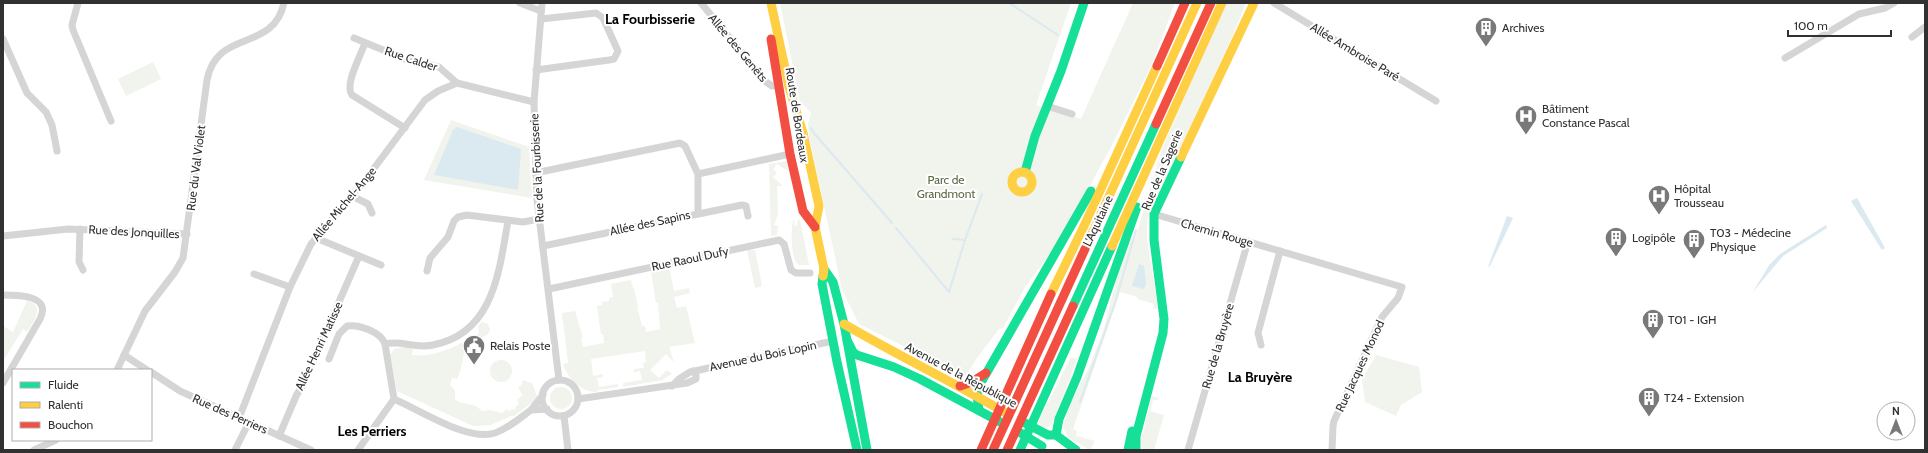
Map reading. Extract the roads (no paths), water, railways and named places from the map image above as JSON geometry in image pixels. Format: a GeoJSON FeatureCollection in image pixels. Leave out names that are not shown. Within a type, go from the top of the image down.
{"type":"FeatureCollection","features":[{"type":"Feature","properties":{"kind":"main road","name":"Route de Bordeaux"},"geometry":{"type":"LineString","coordinates":[[764,3],[790,154],[803,210],[815,227]]}},
{"type":"Feature","properties":{"kind":"main road","name":"Route de Bordeaux"},"geometry":{"type":"LineString","coordinates":[[771,3],[789,87],[803,133],[819,206],[815,227],[824,269]]}},
{"type":"Feature","properties":{"kind":"main road"},"geometry":{"type":"LineString","coordinates":[[1025,172],[1030,151],[1084,3]]}},
{"type":"Feature","properties":{"kind":"main road"},"geometry":{"type":"LineString","coordinates":[[981,450],[1047,302],[1185,3]]}},
{"type":"Feature","properties":{"kind":"main road","name":"L'Aquitaine"},"geometry":{"type":"LineString","coordinates":[[993,450],[1197,3]]}},
{"type":"Feature","properties":{"kind":"main road","name":"L'Aquitaine"},"geometry":{"type":"LineString","coordinates":[[1007,450],[1211,3]]}},
{"type":"Feature","properties":{"kind":"main road"},"geometry":{"type":"LineString","coordinates":[[1020,450],[1080,321],[1103,263],[1222,3]]}},
{"type":"Feature","properties":{"kind":"main road","name":"Rue de la Sagerie"},"geometry":{"type":"LineString","coordinates":[[1136,450],[1136,436],[1149,391],[1149,382],[1162,333],[1164,319],[1154,240],[1154,214],[1254,3]]}},
{"type":"Feature","properties":{"kind":"main road"},"geometry":{"type":"LineString","coordinates":[[1052,435],[1077,377],[1115,268],[1154,164],[1167,123]]}},
{"type":"Feature","properties":{"kind":"main road"},"geometry":{"type":"LineString","coordinates":[[978,410],[977,396],[986,373],[1107,163],[1126,133]]}},
{"type":"Feature","properties":{"kind":"main road"},"geometry":{"type":"LineString","coordinates":[[824,269],[833,282],[844,324],[868,450]]}},
{"type":"Feature","properties":{"kind":"main road"},"geometry":{"type":"LineString","coordinates":[[824,269],[822,284],[857,450]]}},
{"type":"Feature","properties":{"kind":"main road","name":"Avenue de la République"},"geometry":{"type":"LineString","coordinates":[[844,324],[863,336],[960,386],[1035,428],[1052,435],[1076,450]]}},
{"type":"Feature","properties":{"kind":"main road"},"geometry":{"type":"LineString","coordinates":[[833,341],[847,340],[863,336]]}},
{"type":"Feature","properties":{"kind":"main road","name":"Avenue de la République"},"geometry":{"type":"LineString","coordinates":[[847,340],[853,352],[920,379],[1030,438],[1043,448]]}},
{"type":"Feature","properties":{"kind":"main road"},"geometry":{"type":"LineString","coordinates":[[853,377],[858,366],[869,359]]}},
{"type":"Feature","properties":{"kind":"main road"},"geometry":{"type":"LineString","coordinates":[[960,386],[972,382],[986,373]]}},
{"type":"Feature","properties":{"kind":"main road","name":"Rue de la Sagerie"},"geometry":{"type":"LineString","coordinates":[[1128,450],[1144,390],[1149,382]]}},
{"type":"Feature","properties":{"kind":"main road","name":"Avenue de la République"},"geometry":{"type":"LineString","coordinates":[[1043,448],[1044,440],[1052,435]]}},
{"type":"Feature","properties":{"kind":"street"},"geometry":{"type":"LineString","coordinates":[[78,3],[72,25],[73,30],[111,121]]}},
{"type":"Feature","properties":{"kind":"street","name":"Rue du Val Violet"},"geometry":{"type":"LineString","coordinates":[[117,369],[145,311],[179,265],[184,252],[207,80],[211,66],[224,50],[267,31],[280,16],[284,3]]}},
{"type":"Feature","properties":{"kind":"street"},"geometry":{"type":"LineString","coordinates":[[520,3],[541,11]]}},
{"type":"Feature","properties":{"kind":"street","name":"Rue de la Fourbisserie"},"geometry":{"type":"LineString","coordinates":[[542,3],[534,102],[535,173],[539,219],[549,289],[559,380]]}},
{"type":"Feature","properties":{"kind":"street","name":"Allée des Genêts"},"geometry":{"type":"LineString","coordinates":[[701,3],[768,84],[779,86]]}},
{"type":"Feature","properties":{"kind":"street","name":"Allée Ambroise Paré"},"geometry":{"type":"LineString","coordinates":[[1274,3],[1436,101]]}},
{"type":"Feature","properties":{"kind":"street"},"geometry":{"type":"LineString","coordinates":[[1785,58],[1859,14],[1885,8],[1894,3]]}},
{"type":"Feature","properties":{"kind":"street"},"geometry":{"type":"LineString","coordinates":[[536,70],[614,59],[618,51],[603,18],[596,13],[541,20]]}},
{"type":"Feature","properties":{"kind":"street"},"geometry":{"type":"LineString","coordinates":[[1912,37],[1925,28]]}},
{"type":"Feature","properties":{"kind":"street","name":"Rue Calder"},"geometry":{"type":"LineString","coordinates":[[354,38],[405,59],[439,67],[457,83],[534,102]]}},
{"type":"Feature","properties":{"kind":"street"},"geometry":{"type":"LineString","coordinates":[[3,39],[27,93],[46,112],[52,125],[57,152]]}},
{"type":"Feature","properties":{"kind":"street"},"geometry":{"type":"LineString","coordinates":[[365,43],[350,84],[349,92],[405,128]]}},
{"type":"Feature","properties":{"kind":"street","name":"Allée Michel-Ange"},"geometry":{"type":"LineString","coordinates":[[239,418],[290,288],[311,244],[352,196],[425,100],[438,91],[457,83]]}},
{"type":"Feature","properties":{"kind":"street"},"geometry":{"type":"LineString","coordinates":[[1047,106],[1072,114]]}},
{"type":"Feature","properties":{"kind":"street"},"geometry":{"type":"LineString","coordinates":[[535,173],[680,143],[684,146],[698,174],[698,213]]}},
{"type":"Feature","properties":{"kind":"street"},"geometry":{"type":"LineString","coordinates":[[698,174],[790,154]]}},
{"type":"Feature","properties":{"kind":"street"},"geometry":{"type":"LineString","coordinates":[[352,196],[368,204],[372,213]]}},
{"type":"Feature","properties":{"kind":"street","name":"Allée des Sapins"},"geometry":{"type":"LineString","coordinates":[[543,246],[744,204],[746,206],[748,216]]}},
{"type":"Feature","properties":{"kind":"street","name":"Chemin Rouge"},"geometry":{"type":"LineString","coordinates":[[1154,214],[1402,287]]}},
{"type":"Feature","properties":{"kind":"street"},"geometry":{"type":"LineString","coordinates":[[427,271],[430,258],[448,237],[454,221],[458,217],[467,215],[522,222],[539,219]]}},
{"type":"Feature","properties":{"kind":"street"},"geometry":{"type":"LineString","coordinates":[[385,344],[396,342],[413,346],[434,345],[461,334],[470,328],[479,316],[496,285],[508,221]]}},
{"type":"Feature","properties":{"kind":"street","name":"Rue des Jonquilles"},"geometry":{"type":"LineString","coordinates":[[80,229],[79,262],[83,270]]}},
{"type":"Feature","properties":{"kind":"street","name":"Rue des Jonquilles"},"geometry":{"type":"LineString","coordinates":[[3,236],[80,229],[187,234]]}},
{"type":"Feature","properties":{"kind":"street"},"geometry":{"type":"LineString","coordinates":[[316,238],[381,265]]}},
{"type":"Feature","properties":{"kind":"street","name":"Rue Raoul Dufy"},"geometry":{"type":"LineString","coordinates":[[549,289],[779,240],[784,244],[791,270],[796,273],[810,273]]}},
{"type":"Feature","properties":{"kind":"street","name":"Rue de la Bruyère"},"geometry":{"type":"LineString","coordinates":[[1188,450],[1248,241]]}},
{"type":"Feature","properties":{"kind":"street"},"geometry":{"type":"LineString","coordinates":[[1261,345],[1258,333],[1280,251]]}},
{"type":"Feature","properties":{"kind":"street","name":"Allée Henri Matisse"},"geometry":{"type":"LineString","coordinates":[[279,436],[296,394],[301,389],[359,256]]}},
{"type":"Feature","properties":{"kind":"street"},"geometry":{"type":"LineString","coordinates":[[254,274],[290,288]]}},
{"type":"Feature","properties":{"kind":"street","name":"Rue Jacques Monod"},"geometry":{"type":"LineString","coordinates":[[1332,450],[1334,420],[1382,318],[1398,298],[1402,287]]}},
{"type":"Feature","properties":{"kind":"street"},"geometry":{"type":"LineString","coordinates":[[3,295],[32,297],[40,303],[43,312],[3,383]]}},
{"type":"Feature","properties":{"kind":"street"},"geometry":{"type":"LineString","coordinates":[[329,358],[339,334],[347,326],[355,326],[377,334],[383,339],[385,344],[394,399],[358,450]]}},
{"type":"Feature","properties":{"kind":"street","name":"Avenue du Bois Lopin"},"geometry":{"type":"LineString","coordinates":[[578,399],[672,386],[694,381],[696,375],[693,371],[833,341]]}},
{"type":"Feature","properties":{"kind":"street"},"geometry":{"type":"LineString","coordinates":[[124,355],[145,369]]}},
{"type":"Feature","properties":{"kind":"street","name":"Rue des Perriers"},"geometry":{"type":"LineString","coordinates":[[152,373],[180,391],[311,450]]}},
{"type":"Feature","properties":{"kind":"street"},"geometry":{"type":"LineString","coordinates":[[394,399],[464,432],[479,435],[500,431],[510,426],[531,410],[548,386],[559,380],[572,384],[578,394],[578,399],[574,410],[564,416],[554,415],[546,409],[543,394]]}},
{"type":"Feature","properties":{"kind":"street"},"geometry":{"type":"LineString","coordinates":[[531,410],[546,409]]}},
{"type":"Feature","properties":{"kind":"street"},"geometry":{"type":"LineString","coordinates":[[564,416],[568,450]]}},
{"type":"Feature","properties":{"kind":"street"},"geometry":{"type":"LineString","coordinates":[[235,450],[249,422]]}},
{"type":"Feature","properties":{"kind":"street"},"geometry":{"type":"LineString","coordinates":[[34,450],[54,441]]}},
{"type":"Feature","properties":{"kind":"waterway"},"geometry":{"type":"LineString","coordinates":[[1009,3],[1058,35]]}},
{"type":"Feature","properties":{"kind":"waterway"},"geometry":{"type":"LineString","coordinates":[[811,128],[892,223]]}},
{"type":"Feature","properties":{"kind":"waterway"},"geometry":{"type":"LineString","coordinates":[[953,239],[965,240],[982,194]]}},
{"type":"Feature","properties":{"kind":"waterway"},"geometry":{"type":"LineString","coordinates":[[896,228],[949,292],[965,240]]}},
{"type":"Feature","properties":{"kind":"waterway"},"geometry":{"type":"LineString","coordinates":[[1080,402],[1115,303],[1136,230]]}},
{"type":"Feature","properties":{"kind":"place","name":"Archives"},"geometry":{"type":"Point","coordinates":[1486,48]}},
{"type":"Feature","properties":{"kind":"place","name":"Bâtiment Constance Pascal"},"geometry":{"type":"Point","coordinates":[1526,136]}},
{"type":"Feature","properties":{"kind":"place","name":"Hôpital Trousseau"},"geometry":{"type":"Point","coordinates":[1659,216]}},
{"type":"Feature","properties":{"kind":"place","name":"Logipôle"},"geometry":{"type":"Point","coordinates":[1616,258]}},
{"type":"Feature","properties":{"kind":"place","name":"T03 - Médecine Physique"},"geometry":{"type":"Point","coordinates":[1694,260]}},
{"type":"Feature","properties":{"kind":"place","name":"T01 - IGH"},"geometry":{"type":"Point","coordinates":[1653,340]}},
{"type":"Feature","properties":{"kind":"place","name":"Relais Poste"},"geometry":{"type":"Point","coordinates":[474,366]}},
{"type":"Feature","properties":{"kind":"place","name":"T24 - Extension"},"geometry":{"type":"Point","coordinates":[1649,418]}},
{"type":"Feature","properties":{"kind":"district","name":"La Fourbisserie"},"geometry":{"type":"Point","coordinates":[650,19]}},
{"type":"Feature","properties":{"kind":"district","name":"La Bruyère"},"geometry":{"type":"Point","coordinates":[1260,377]}},
{"type":"Feature","properties":{"kind":"district","name":"Les Perriers"},"geometry":{"type":"Point","coordinates":[372,431]}},
{"type":"Feature","properties":{"kind":"park label","name":"Parc de Grandmont"},"geometry":{"type":"Point","coordinates":[946,187]}}]}
